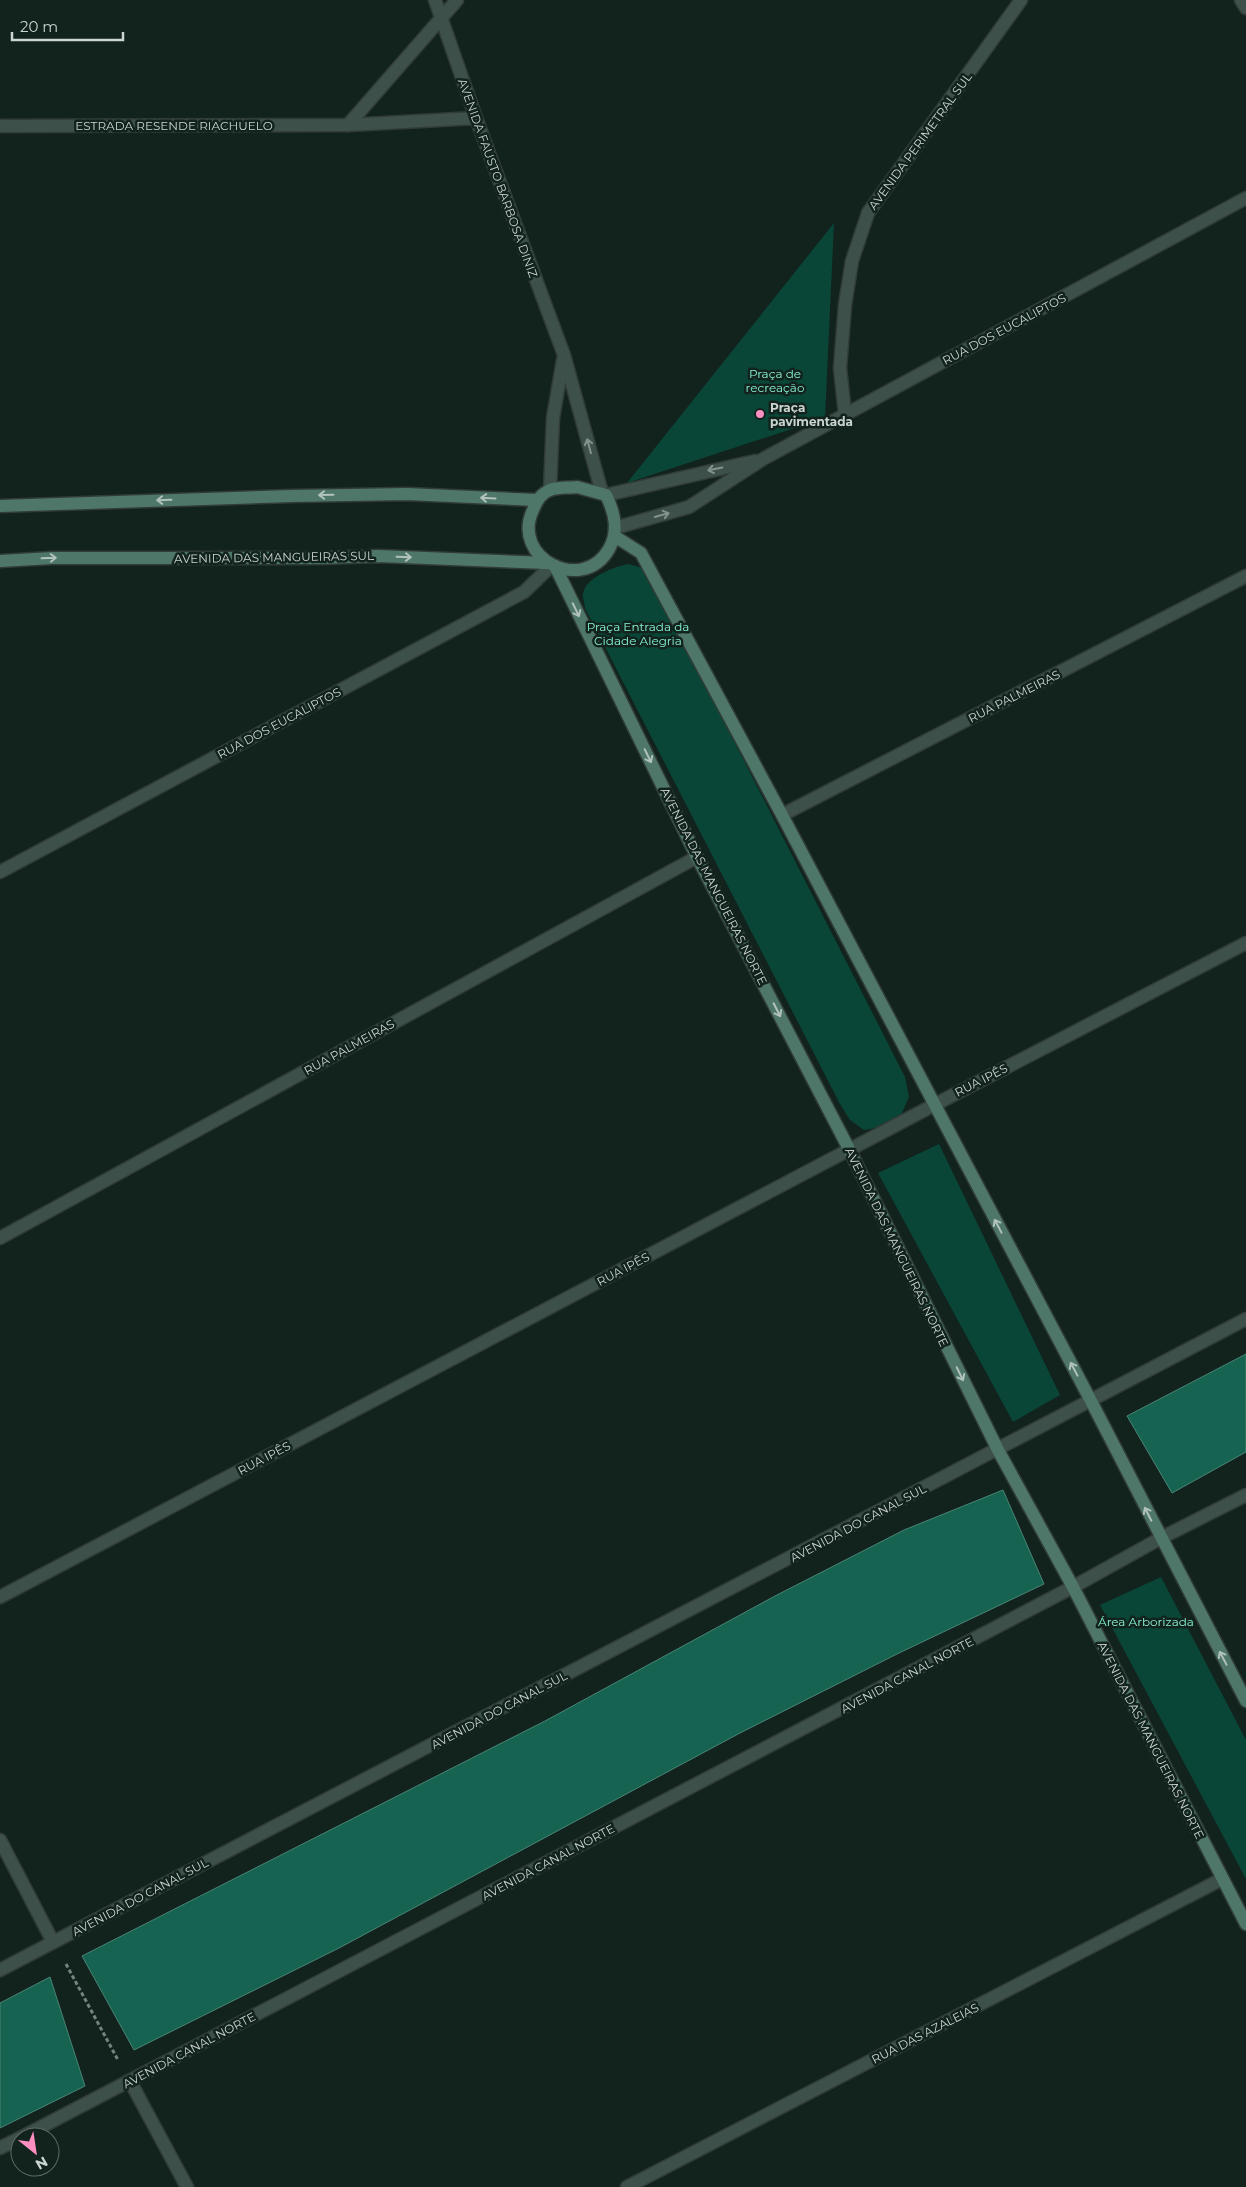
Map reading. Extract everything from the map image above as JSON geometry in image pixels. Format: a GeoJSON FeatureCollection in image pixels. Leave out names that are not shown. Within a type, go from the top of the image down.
{"type":"FeatureCollection","features":[{"type":"Feature","properties":{"kind":"street","name":"AVENIDA FAUSTO BARBOSA DINIZ"},"geometry":{"type":"LineString","coordinates":[[435,0],[476,118],[564,355],[604,494]]}},
{"type":"Feature","properties":{"kind":"street"},"geometry":{"type":"LineString","coordinates":[[348,125],[456,0]]}},
{"type":"Feature","properties":{"kind":"street","name":"AVENIDA PERIMETRAL SUL"},"geometry":{"type":"LineString","coordinates":[[846,414],[840,368],[845,305],[852,261],[868,213],[1021,0]]}},
{"type":"Feature","properties":{"kind":"street"},"geometry":{"type":"LineString","coordinates":[[1241,0],[1246,8]]}},
{"type":"Feature","properties":{"kind":"street","name":"ESTRADA RESENDE RIACHUELO"},"geometry":{"type":"LineString","coordinates":[[0,126],[348,125],[476,118]]}},
{"type":"Feature","properties":{"kind":"street","name":"RUA DOS EUCALIPTOS"},"geometry":{"type":"LineString","coordinates":[[615,533],[690,507],[763,459],[1246,198]]}},
{"type":"Feature","properties":{"kind":"street"},"geometry":{"type":"LineString","coordinates":[[550,490],[553,418],[564,355]]}},
{"type":"Feature","properties":{"kind":"street","name":"RUA DOS EUCALIPTOS"},"geometry":{"type":"LineString","coordinates":[[604,494],[763,459]]}},
{"type":"Feature","properties":{"kind":"street"},"geometry":{"type":"LineString","coordinates":[[577,487],[604,494],[613,509],[615,533],[604,558],[586,569],[566,569],[551,565],[535,550],[529,534],[530,516],[537,500],[550,490],[577,487]]}},
{"type":"Feature","properties":{"kind":"street"},"geometry":{"type":"LineString","coordinates":[[0,506],[407,494],[537,500]]}},
{"type":"Feature","properties":{"kind":"street"},"geometry":{"type":"LineString","coordinates":[[615,533],[642,554],[1091,1401],[1246,1701]]}},
{"type":"Feature","properties":{"kind":"street","name":"AVENIDA DAS MANGUEIRAS SUL"},"geometry":{"type":"LineString","coordinates":[[0,561],[52,558],[319,558],[378,556],[551,565]]}},
{"type":"Feature","properties":{"kind":"street","name":"RUA DOS EUCALIPTOS"},"geometry":{"type":"LineString","coordinates":[[0,872],[524,592],[551,565]]}},
{"type":"Feature","properties":{"kind":"street","name":"AVENIDA DAS MANGUEIRAS NORTE"},"geometry":{"type":"LineString","coordinates":[[551,565],[698,857],[849,1150],[998,1450],[1073,1587],[1246,1924]]}},
{"type":"Feature","properties":{"kind":"street","name":"RUA PALMEIRAS"},"geometry":{"type":"LineString","coordinates":[[782,815],[1246,576]]}},
{"type":"Feature","properties":{"kind":"street","name":"RUA PALMEIRAS"},"geometry":{"type":"LineString","coordinates":[[0,1238],[698,857]]}},
{"type":"Feature","properties":{"kind":"street","name":"RUA IPÊS"},"geometry":{"type":"LineString","coordinates":[[0,1597],[934,1105],[1246,943]]}},
{"type":"Feature","properties":{"kind":"street"},"geometry":{"type":"LineString","coordinates":[[1091,1401],[1246,1319]]}},
{"type":"Feature","properties":{"kind":"street","name":"AVENIDA DO CANAL SUL"},"geometry":{"type":"LineString","coordinates":[[0,1970],[1091,1401]]}},
{"type":"Feature","properties":{"kind":"street"},"geometry":{"type":"LineString","coordinates":[[1161,1538],[1246,1495]]}},
{"type":"Feature","properties":{"kind":"street","name":"AVENIDA CANAL NORTE"},"geometry":{"type":"LineString","coordinates":[[42,2127],[1073,1587],[1161,1538]]}},
{"type":"Feature","properties":{"kind":"street"},"geometry":{"type":"LineString","coordinates":[[0,1840],[53,1942]]}},
{"type":"Feature","properties":{"kind":"street","name":"RUA DAS AZALEIAS"},"geometry":{"type":"LineString","coordinates":[[627,2187],[1222,1879]]}},
{"type":"Feature","properties":{"kind":"street"},"geometry":{"type":"LineString","coordinates":[[130,2081],[186,2187]]}},
{"type":"Feature","properties":{"kind":"path"},"geometry":{"type":"LineString","coordinates":[[68,1967],[115,2053]]}},
{"type":"Feature","properties":{"kind":"green space","name":"Praça de recreação"},"geometry":{"type":"Polygon","coordinates":[[[834,223],[825,418],[627,483],[834,223]]]}},
{"type":"Feature","properties":{"kind":"green space","name":"Praça Entrada da Cidade Alegria"},"geometry":{"type":"Polygon","coordinates":[[[629,564],[642,568],[653,582],[905,1077],[909,1097],[900,1117],[881,1127],[864,1130],[850,1120],[840,1104],[585,608],[584,590],[593,579],[616,567],[629,564]]]}},
{"type":"Feature","properties":{"kind":"green space"},"geometry":{"type":"Polygon","coordinates":[[[939,1144],[1060,1395],[1013,1422],[878,1173],[939,1144]]]}},
{"type":"Feature","properties":{"kind":"green space","name":"Área Arborizada"},"geometry":{"type":"Polygon","coordinates":[[[1161,1577],[1246,1740],[1246,1879],[1100,1605],[1161,1577]]]}},
{"type":"Feature","properties":{"kind":"shaded area"},"geometry":{"type":"Polygon","coordinates":[[[1246,1354],[1246,1452],[1172,1493],[1127,1416],[1246,1354]]]}},
{"type":"Feature","properties":{"kind":"shaded area"},"geometry":{"type":"Polygon","coordinates":[[[1003,1490],[1044,1584],[897,1654],[740,1733],[339,1948],[134,2050],[82,1956],[545,1721],[775,1596],[904,1530],[1003,1490]]]}},
{"type":"Feature","properties":{"kind":"shaded area"},"geometry":{"type":"Polygon","coordinates":[[[50,1977],[85,2086],[0,2128],[0,2003],[50,1977]]]}},
{"type":"Feature","properties":{"kind":"place","name":"Praça pavimentada"},"geometry":{"type":"Point","coordinates":[760,414]}}]}
